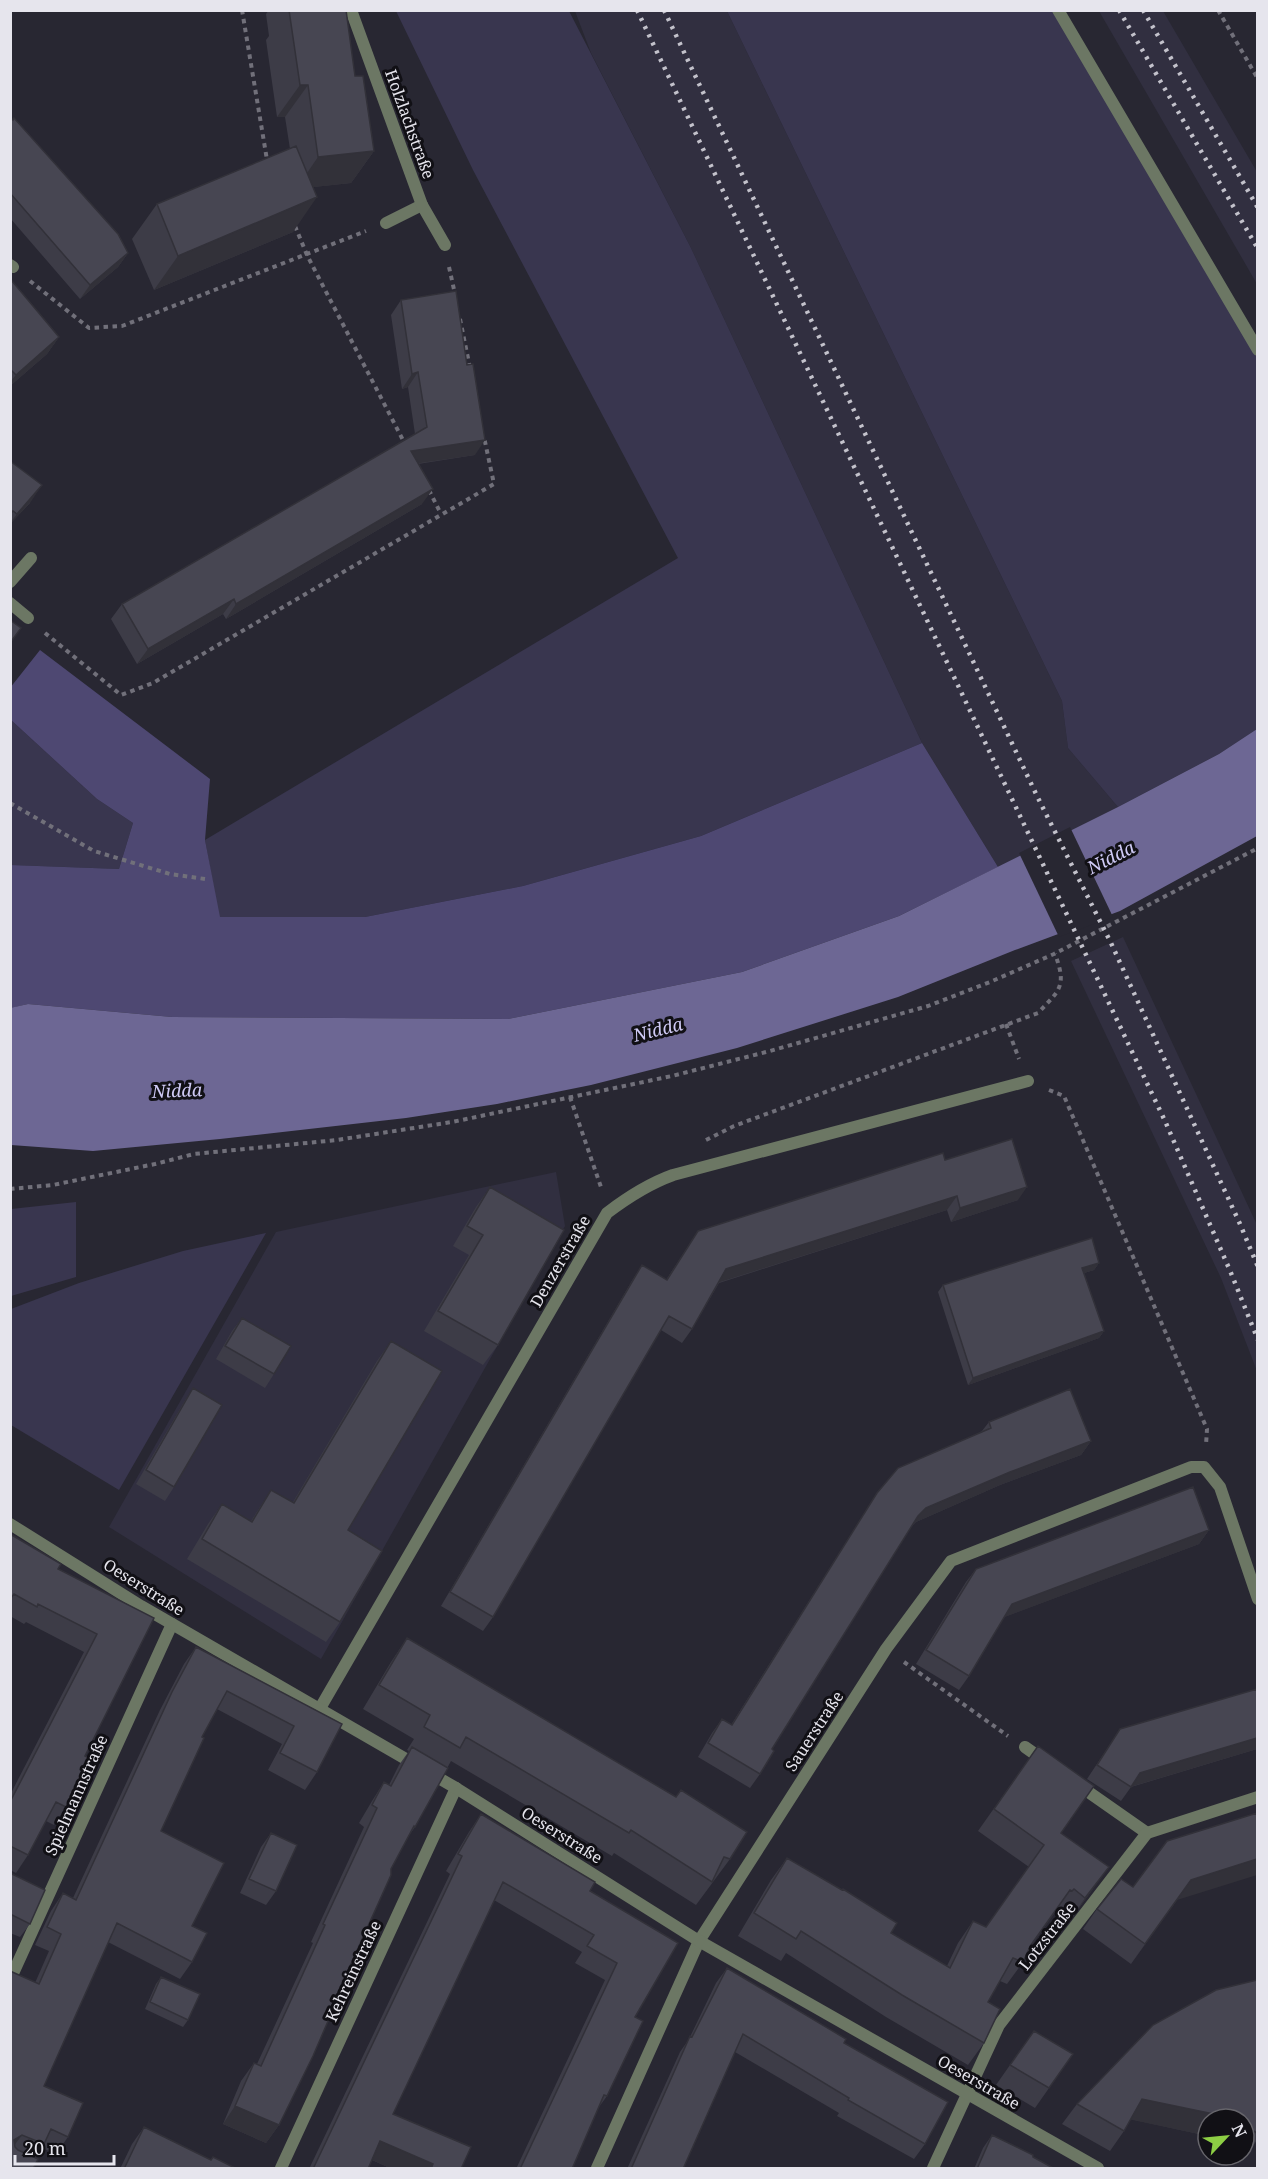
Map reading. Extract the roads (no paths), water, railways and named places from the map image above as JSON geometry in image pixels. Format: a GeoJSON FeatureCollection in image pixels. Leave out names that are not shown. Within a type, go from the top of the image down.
{"type":"FeatureCollection","features":[{"type":"Feature","properties":{"kind":"street","name":"Holzlachstraße"},"geometry":{"type":"LineString","coordinates":[[351,10],[422,205],[445,245]]}},
{"type":"Feature","properties":{"kind":"street"},"geometry":{"type":"LineString","coordinates":[[1058,10],[1257,350]]}},
{"type":"Feature","properties":{"kind":"street"},"geometry":{"type":"LineString","coordinates":[[386,224],[422,205]]}},
{"type":"Feature","properties":{"kind":"street"},"geometry":{"type":"LineString","coordinates":[[10,582],[32,558]]}},
{"type":"Feature","properties":{"kind":"street"},"geometry":{"type":"LineString","coordinates":[[10,603],[28,618]]}},
{"type":"Feature","properties":{"kind":"street","name":"Denzerstraße"},"geometry":{"type":"LineString","coordinates":[[319,1710],[607,1213],[632,1194],[673,1175],[1028,1081]]}},
{"type":"Feature","properties":{"kind":"street","name":"Sauerstraße"},"geometry":{"type":"LineString","coordinates":[[597,2169],[699,1941],[886,1649],[951,1561],[1191,1467],[1204,1467],[1220,1487],[1257,1599]]}},
{"type":"Feature","properties":{"kind":"street","name":"Oeserstraße"},"geometry":{"type":"LineString","coordinates":[[10,1524],[172,1624],[456,1788],[699,1941],[1098,2169]]}},
{"type":"Feature","properties":{"kind":"street","name":"Spielmannstraße"},"geometry":{"type":"LineString","coordinates":[[10,1980],[172,1624]]}},
{"type":"Feature","properties":{"kind":"street"},"geometry":{"type":"LineString","coordinates":[[1025,1747],[1147,1833],[1257,1797]]}},
{"type":"Feature","properties":{"kind":"street","name":"Kehreinstraße"},"geometry":{"type":"LineString","coordinates":[[281,2169],[456,1788]]}},
{"type":"Feature","properties":{"kind":"street","name":"Lotzstraße"},"geometry":{"type":"LineString","coordinates":[[933,2169],[999,2025],[1147,1833]]}},
{"type":"Feature","properties":{"kind":"water","name":"Nidda"},"geometry":{"type":"Polygon","coordinates":[[[1257,729],[1257,836],[1120,911],[898,997],[737,1048],[591,1085],[497,1104],[406,1118],[93,1151],[11,1145],[10,1008],[28,1004],[172,1017],[508,1019],[742,972],[899,916],[1118,807],[1219,754],[1257,729]]]}},
{"type":"Feature","properties":{"kind":"railway"},"geometry":{"type":"LineString","coordinates":[[637,10],[1165,1121],[1258,1340]]}},
{"type":"Feature","properties":{"kind":"railway"},"geometry":{"type":"LineString","coordinates":[[664,10],[1037,796],[1111,943],[1258,1267]]}},
{"type":"Feature","properties":{"kind":"railway"},"geometry":{"type":"LineString","coordinates":[[1119,10],[1258,249]]}},
{"type":"Feature","properties":{"kind":"railway"},"geometry":{"type":"LineString","coordinates":[[1143,10],[1258,208]]}}]}
